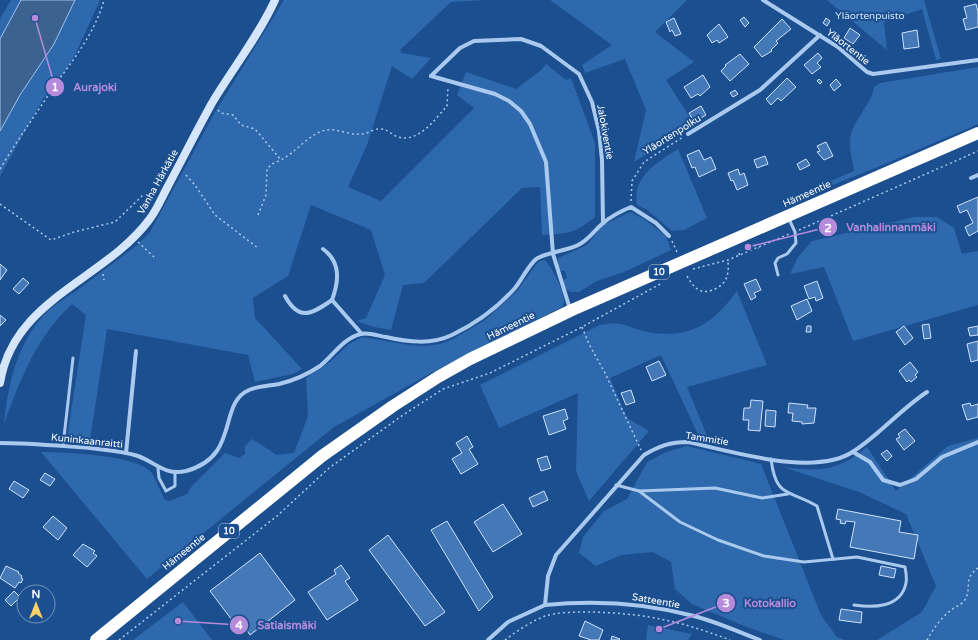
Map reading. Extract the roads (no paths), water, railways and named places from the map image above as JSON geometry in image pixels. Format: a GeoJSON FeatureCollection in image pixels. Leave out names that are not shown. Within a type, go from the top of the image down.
{"type":"FeatureCollection","features":[{"type":"Feature","properties":{"kind":"highway","name":"Hämeentie"},"geometry":{"type":"LineString","coordinates":[[97,640],[287,484],[387,410],[470,359],[571,310],[978,132]]}},
{"type":"Feature","properties":{"kind":"street","name":"Vanha Härkätie"},"geometry":{"type":"LineString","coordinates":[[0,383],[12,347],[28,323],[49,302],[135,238],[150,218],[213,102],[252,44],[275,0]]}},
{"type":"Feature","properties":{"kind":"street","name":"Yläortentie"},"geometry":{"type":"LineString","coordinates":[[764,0],[838,47],[866,72],[873,74],[978,60]]}},
{"type":"Feature","properties":{"kind":"street","name":"Yläortenpolku"},"geometry":{"type":"LineString","coordinates":[[688,134],[760,90],[820,35]]}},
{"type":"Feature","properties":{"kind":"street","name":"Jalokiventie"},"geometry":{"type":"LineString","coordinates":[[553,254],[546,162],[530,124],[521,111],[500,96],[431,76],[454,52],[474,41],[521,38],[541,46],[579,74],[592,102],[598,131],[602,160],[603,223]]}},
{"type":"Feature","properties":{"kind":"street"},"geometry":{"type":"LineString","coordinates":[[971,178],[978,175]]}},
{"type":"Feature","properties":{"kind":"street"},"geometry":{"type":"LineString","coordinates":[[332,300],[361,333],[425,342],[452,335],[483,317],[514,288],[535,259],[581,244],[603,223],[631,207],[656,223],[669,236]]}},
{"type":"Feature","properties":{"kind":"street"},"geometry":{"type":"LineString","coordinates":[[285,296],[291,306],[297,311],[306,314],[317,311],[332,300],[337,281],[336,262],[332,255],[323,249]]}},
{"type":"Feature","properties":{"kind":"street"},"geometry":{"type":"LineString","coordinates":[[553,254],[571,310]]}},
{"type":"Feature","properties":{"kind":"street","name":"Kuninkaanraitti"},"geometry":{"type":"LineString","coordinates":[[0,443],[63,446],[126,453],[139,456],[158,468],[175,472],[186,471],[211,458],[225,438],[231,410],[245,393],[258,388],[282,383],[320,366],[350,338],[361,333]]}},
{"type":"Feature","properties":{"kind":"street"},"geometry":{"type":"LineString","coordinates":[[126,453],[136,351]]}},
{"type":"Feature","properties":{"kind":"street","name":"Tammitie"},"geometry":{"type":"LineString","coordinates":[[545,605],[548,576],[556,555],[616,485],[644,455],[657,447],[671,442],[688,442],[771,459],[811,462],[832,461],[853,452],[927,392]]}},
{"type":"Feature","properties":{"kind":"street"},"geometry":{"type":"LineString","coordinates":[[853,452],[870,462],[883,480],[900,485],[916,479],[942,457],[978,442]]}},
{"type":"Feature","properties":{"kind":"street","name":"Satteentie"},"geometry":{"type":"LineString","coordinates":[[545,605],[580,602],[638,605],[695,616],[760,640]]}},
{"type":"Feature","properties":{"kind":"street"},"geometry":{"type":"LineString","coordinates":[[488,640],[508,622],[545,605]]}},
{"type":"Feature","properties":{"kind":"lane"},"geometry":{"type":"LineString","coordinates":[[778,275],[775,263],[778,258],[787,254],[796,243],[795,232],[787,216]]}},
{"type":"Feature","properties":{"kind":"lane"},"geometry":{"type":"LineString","coordinates":[[63,446],[73,358]]}},
{"type":"Feature","properties":{"kind":"lane"},"geometry":{"type":"LineString","coordinates":[[771,459],[773,475],[779,487],[788,494],[817,506],[833,559]]}},
{"type":"Feature","properties":{"kind":"lane"},"geometry":{"type":"LineString","coordinates":[[158,468],[159,478],[166,491],[175,486],[175,472]]}},
{"type":"Feature","properties":{"kind":"lane"},"geometry":{"type":"LineString","coordinates":[[616,485],[639,491],[715,488],[762,498],[788,494]]}},
{"type":"Feature","properties":{"kind":"lane"},"geometry":{"type":"LineString","coordinates":[[639,491],[680,522],[718,540],[764,556],[804,562],[857,557],[905,567],[906,583],[900,596],[889,604],[875,608],[854,606]]}},
{"type":"Feature","properties":{"kind":"place","name":"Aurajoki"},"geometry":{"type":"Point","coordinates":[35,18]}},
{"type":"Feature","properties":{"kind":"place","name":"Vanhalinnanmäki"},"geometry":{"type":"Point","coordinates":[748,247]}},
{"type":"Feature","properties":{"kind":"place","name":"Satiaismäki"},"geometry":{"type":"Point","coordinates":[178,621]}},
{"type":"Feature","properties":{"kind":"place","name":"Kotokallio"},"geometry":{"type":"Point","coordinates":[659,629]}},
{"type":"Feature","properties":{"kind":"park label","name":"Yläortenpuisto"},"geometry":{"type":"Point","coordinates":[870,16]}}]}
